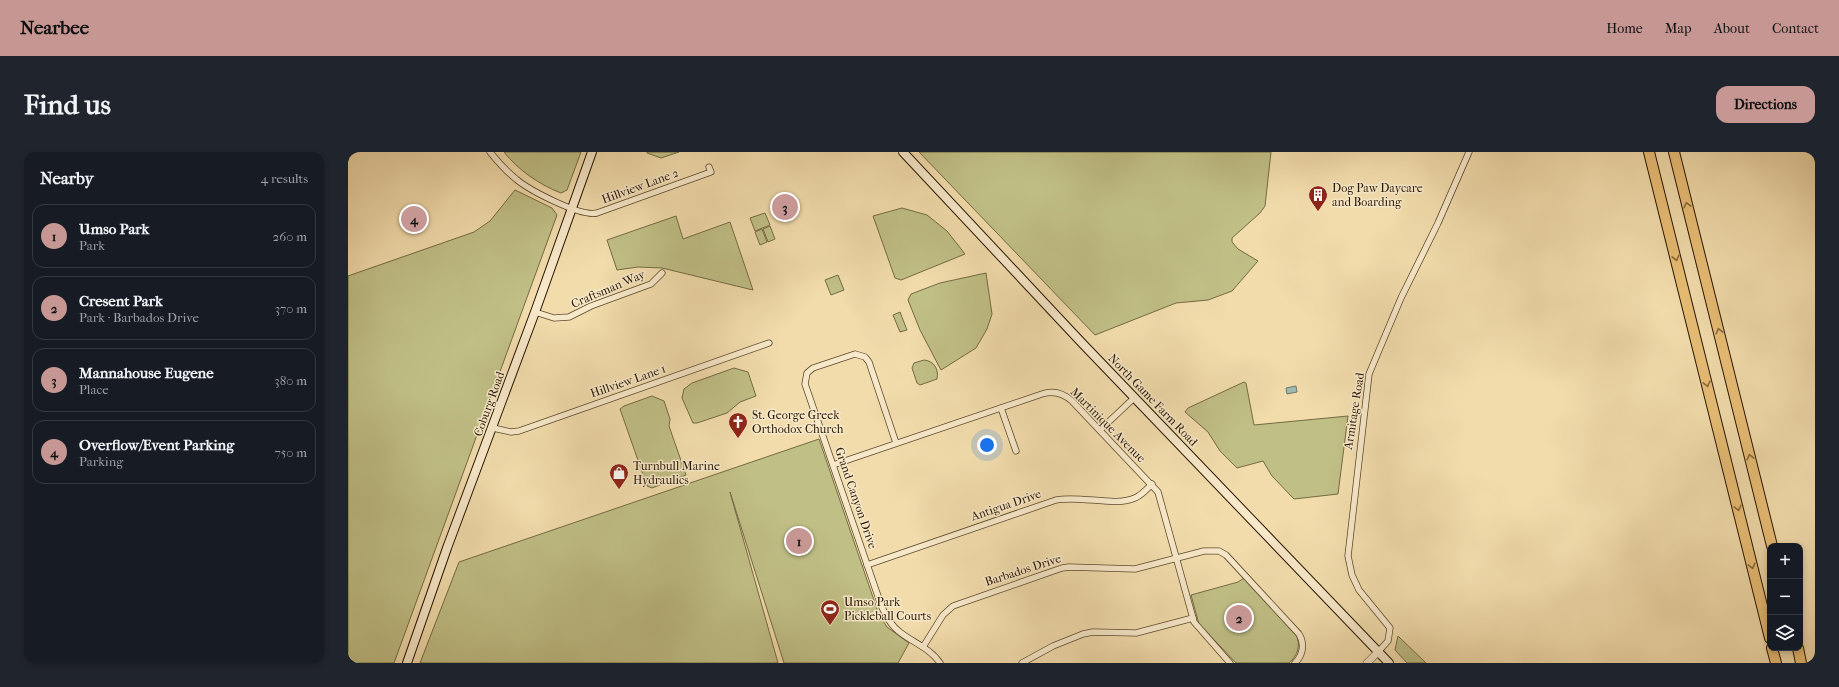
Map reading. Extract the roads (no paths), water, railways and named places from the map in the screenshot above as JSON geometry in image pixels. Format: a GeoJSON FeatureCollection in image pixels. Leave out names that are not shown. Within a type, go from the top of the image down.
{"type":"FeatureCollection","features":[{"type":"Feature","properties":{"kind":"highway"},"geometry":{"type":"LineString","coordinates":[[1649,152],[1767,626]]}},
{"type":"Feature","properties":{"kind":"highway"},"geometry":{"type":"LineString","coordinates":[[1674,152],[1771,543]]}},
{"type":"Feature","properties":{"kind":"highway"},"geometry":{"type":"LineString","coordinates":[[1773,651],[1776,663]]}},
{"type":"Feature","properties":{"kind":"highway"},"geometry":{"type":"LineString","coordinates":[[1799,651],[1801,663]]}},
{"type":"Feature","properties":{"kind":"main road","name":"Coburg Road"},"geometry":{"type":"LineString","coordinates":[[407,663],[447,548],[493,428],[592,152]]}},
{"type":"Feature","properties":{"kind":"main road","name":"North Game Farm Road"},"geometry":{"type":"LineString","coordinates":[[903,152],[1134,398],[1389,663]]}},
{"type":"Feature","properties":{"kind":"street"},"geometry":{"type":"LineString","coordinates":[[490,152],[517,180],[542,195],[571,208]]}},
{"type":"Feature","properties":{"kind":"street","name":"Armitage Road"},"geometry":{"type":"LineString","coordinates":[[1378,652],[1388,641],[1390,628],[1359,590],[1352,575],[1348,556],[1369,374],[1401,298],[1438,223],[1469,152]]}},
{"type":"Feature","properties":{"kind":"street","name":"Hillview Lane 2"},"geometry":{"type":"LineString","coordinates":[[571,208],[590,214],[597,213],[711,172],[709,167]]}},
{"type":"Feature","properties":{"kind":"street","name":"Craftsman Way"},"geometry":{"type":"LineString","coordinates":[[535,312],[554,318],[569,317],[591,306],[650,284],[662,272]]}},
{"type":"Feature","properties":{"kind":"street","name":"Hillview Lane 1"},"geometry":{"type":"LineString","coordinates":[[493,428],[519,432],[769,343]]}},
{"type":"Feature","properties":{"kind":"street","name":"Grand Canyon Drive"},"geometry":{"type":"LineString","coordinates":[[896,443],[869,362],[865,357],[855,354],[813,368],[807,373],[805,384],[886,616],[900,632],[931,653],[940,663]]}},
{"type":"Feature","properties":{"kind":"street","name":"Martinique Avenue"},"geometry":{"type":"LineString","coordinates":[[833,465],[1046,393],[1058,393],[1072,401],[1158,492],[1193,618],[1197,626],[1230,663]]}},
{"type":"Feature","properties":{"kind":"street"},"geometry":{"type":"LineString","coordinates":[[1100,430],[1134,398]]}},
{"type":"Feature","properties":{"kind":"street"},"geometry":{"type":"LineString","coordinates":[[1001,408],[1016,451]]}},
{"type":"Feature","properties":{"kind":"street","name":"Antigua Drive"},"geometry":{"type":"LineString","coordinates":[[867,565],[1056,500],[1068,498],[1127,501],[1137,497],[1152,484]]}},
{"type":"Feature","properties":{"kind":"street","name":"Barbados Drive"},"geometry":{"type":"LineString","coordinates":[[922,647],[943,615],[949,609],[959,604],[1062,568],[1136,569],[1208,551],[1219,551],[1224,553],[1299,634],[1304,646],[1302,654],[1295,663]]}},
{"type":"Feature","properties":{"kind":"street"},"geometry":{"type":"LineString","coordinates":[[1022,663],[1053,646],[1083,634],[1093,632],[1136,633],[1193,618]]}},
{"type":"Feature","properties":{"kind":"street"},"geometry":{"type":"LineString","coordinates":[[1367,663],[1378,652]]}},
{"type":"Feature","properties":{"kind":"water"},"geometry":{"type":"Polygon","coordinates":[[[1296,386],[1297,392],[1287,394],[1286,388],[1296,386]]]}},
{"type":"Feature","properties":{"kind":"place","name":"Mannahouse Eugene"},"geometry":{"type":"Point","coordinates":[785,207]}},
{"type":"Feature","properties":{"kind":"place","name":"Dog Paw Daycare and Boarding"},"geometry":{"type":"Point","coordinates":[1318,212]}},
{"type":"Feature","properties":{"kind":"place","name":"Overflow/Event Parking"},"geometry":{"type":"Point","coordinates":[414,219]}},
{"type":"Feature","properties":{"kind":"place","name":"St. George Greek Orthodox Church"},"geometry":{"type":"Point","coordinates":[738,439]}},
{"type":"Feature","properties":{"kind":"place","name":"Turnbull Marine Hydraulics"},"geometry":{"type":"Point","coordinates":[619,490]}},
{"type":"Feature","properties":{"kind":"place","name":"Umso Park"},"geometry":{"type":"Point","coordinates":[799,541]}},
{"type":"Feature","properties":{"kind":"place","name":"Cresent Park"},"geometry":{"type":"Point","coordinates":[1239,618]}},
{"type":"Feature","properties":{"kind":"place","name":"Umso Park Pickleball Courts"},"geometry":{"type":"Point","coordinates":[830,626]}}]}
